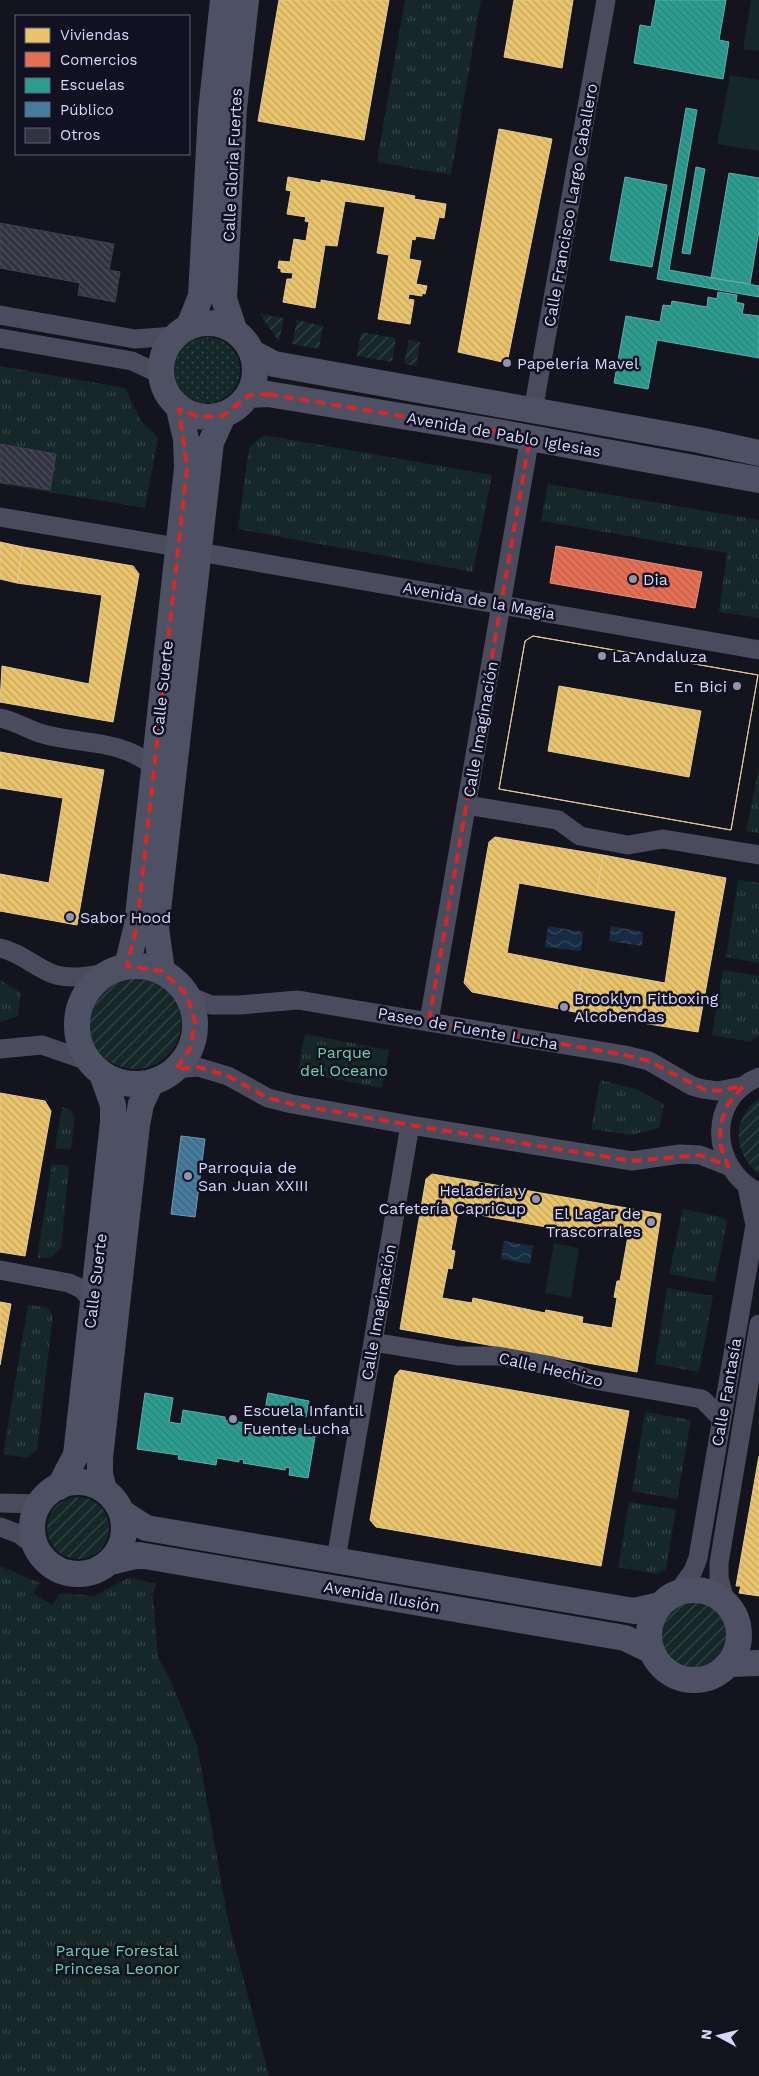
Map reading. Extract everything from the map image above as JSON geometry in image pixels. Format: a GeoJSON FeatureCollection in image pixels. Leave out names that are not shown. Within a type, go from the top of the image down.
{"type":"FeatureCollection","features":[{"type":"Feature","properties":{"kind":"main road","name":"Calle Gloria Fuertes"},"geometry":{"type":"LineString","coordinates":[[181,331],[201,296],[211,112],[223,0]]}},
{"type":"Feature","properties":{"kind":"main road","name":"Calle Gloria Fuertes"},"geometry":{"type":"LineString","coordinates":[[234,330],[224,299],[234,108],[246,0]]}},
{"type":"Feature","properties":{"kind":"main road"},"geometry":{"type":"LineString","coordinates":[[211,322],[234,330],[247,342],[253,353],[256,376],[249,395],[240,406],[224,416],[199,417],[179,409],[165,392],[160,374],[161,358],[181,331],[211,322]]}},
{"type":"Feature","properties":{"kind":"main road","name":"Avenida de Pablo Iglesias"},"geometry":{"type":"LineString","coordinates":[[253,353],[274,364],[759,453]]}},
{"type":"Feature","properties":{"kind":"main road","name":"Avenida de Pablo Iglesias"},"geometry":{"type":"LineString","coordinates":[[249,395],[268,394],[530,437],[759,480]]}},
{"type":"Feature","properties":{"kind":"main road","name":"Calle Suerte"},"geometry":{"type":"LineString","coordinates":[[162,971],[156,928],[188,549],[186,440],[179,409]]}},
{"type":"Feature","properties":{"kind":"main road","name":"Calle Suerte"},"geometry":{"type":"LineString","coordinates":[[117,970],[136,925],[153,766],[188,549],[211,442],[224,416]]}},
{"type":"Feature","properties":{"kind":"main road"},"geometry":{"type":"LineString","coordinates":[[145,966],[162,971],[176,981],[187,995],[195,1021],[191,1047],[176,1069],[152,1083],[129,1084],[115,1081],[95,1068],[78,1038],[78,1013],[88,990],[117,970],[145,966]]}},
{"type":"Feature","properties":{"kind":"main road","name":"Calle Suerte"},"geometry":{"type":"LineString","coordinates":[[59,1487],[76,1455],[113,1122],[113,1105],[95,1068]]}},
{"type":"Feature","properties":{"kind":"main road","name":"Calle Suerte"},"geometry":{"type":"LineString","coordinates":[[104,1490],[100,1474],[100,1458],[119,1272],[137,1125],[141,1104],[152,1083]]}},
{"type":"Feature","properties":{"kind":"main road"},"geometry":{"type":"LineString","coordinates":[[74,1482],[90,1484],[104,1490],[114,1500],[121,1512],[124,1526],[123,1539],[118,1551],[110,1562],[98,1570],[84,1574],[70,1574],[56,1568],[45,1559],[36,1547],[34,1539],[33,1521],[40,1504],[59,1487],[74,1482]]}},
{"type":"Feature","properties":{"kind":"main road","name":"Avenida Ilusión"},"geometry":{"type":"LineString","coordinates":[[121,1512],[146,1528],[634,1610],[669,1599]]}},
{"type":"Feature","properties":{"kind":"main road","name":"Avenida Ilusión"},"geometry":{"type":"LineString","coordinates":[[110,1562],[140,1554],[620,1637],[652,1651]]}},
{"type":"Feature","properties":{"kind":"main road"},"geometry":{"type":"LineString","coordinates":[[703,1590],[725,1601],[749,1629],[740,1637],[737,1652],[719,1674],[707,1679],[693,1681],[680,1678],[668,1672],[658,1663],[652,1651],[649,1627],[669,1599],[703,1590]]}},
{"type":"Feature","properties":{"kind":"main road"},"geometry":{"type":"LineString","coordinates":[[729,1664],[759,1663]]}},
{"type":"Feature","properties":{"kind":"street","name":"Calle Francisco Largo Caballero"},"geometry":{"type":"LineString","coordinates":[[533,411],[606,0]]}},
{"type":"Feature","properties":{"kind":"street"},"geometry":{"type":"LineString","coordinates":[[0,315],[135,339],[181,331]]}},
{"type":"Feature","properties":{"kind":"street"},"geometry":{"type":"LineString","coordinates":[[0,338],[132,360],[160,374]]}},
{"type":"Feature","properties":{"kind":"street","name":"Calle Imaginación"},"geometry":{"type":"LineString","coordinates":[[429,1021],[530,437]]}},
{"type":"Feature","properties":{"kind":"street","name":"Avenida de la Magia"},"geometry":{"type":"LineString","coordinates":[[0,517],[759,650]]}},
{"type":"Feature","properties":{"kind":"street"},"geometry":{"type":"LineString","coordinates":[[0,718],[13,720],[42,734],[126,749],[153,766]]}},
{"type":"Feature","properties":{"kind":"street"},"geometry":{"type":"LineString","coordinates":[[466,805],[558,820],[580,836],[628,845],[664,838],[759,855]]}},
{"type":"Feature","properties":{"kind":"street"},"geometry":{"type":"LineString","coordinates":[[0,948],[9,950],[55,974],[76,977],[117,970]]}},
{"type":"Feature","properties":{"kind":"street","name":"Paseo de Fuente Lucha"},"geometry":{"type":"LineString","coordinates":[[187,995],[210,1005],[240,1005],[298,1000],[625,1055],[648,1061],[692,1086],[703,1089],[718,1091],[751,1082]]}},
{"type":"Feature","properties":{"kind":"street"},"geometry":{"type":"LineString","coordinates":[[0,1049],[42,1045],[95,1068]]}},
{"type":"Feature","properties":{"kind":"street"},"geometry":{"type":"LineString","coordinates":[[176,1069],[198,1068],[228,1076],[268,1098],[292,1104],[410,1125],[632,1161],[680,1154],[700,1155],[728,1166],[753,1190]]}},
{"type":"Feature","properties":{"kind":"street"},"geometry":{"type":"LineString","coordinates":[[728,1166],[721,1147],[720,1125],[728,1104],[751,1082]]}},
{"type":"Feature","properties":{"kind":"street","name":"Calle Imaginación"},"geometry":{"type":"LineString","coordinates":[[336,1559],[410,1125]]}},
{"type":"Feature","properties":{"kind":"street","name":"Calle Fantasía"},"geometry":{"type":"LineString","coordinates":[[669,1599],[693,1571],[698,1558],[755,1225],[753,1190]]}},
{"type":"Feature","properties":{"kind":"street"},"geometry":{"type":"LineString","coordinates":[[0,1270],[70,1283],[82,1289],[93,1302]]}},
{"type":"Feature","properties":{"kind":"street","name":"Calle Fantasía"},"geometry":{"type":"LineString","coordinates":[[725,1601],[718,1578],[719,1564],[751,1413],[759,1324]]}},
{"type":"Feature","properties":{"kind":"street","name":"Calle Hechizo"},"geometry":{"type":"LineString","coordinates":[[372,1342],[458,1356],[498,1356],[553,1366],[588,1379],[702,1400],[722,1418]]}},
{"type":"Feature","properties":{"kind":"street"},"geometry":{"type":"LineString","coordinates":[[0,1503],[40,1504]]}},
{"type":"Feature","properties":{"kind":"street"},"geometry":{"type":"LineString","coordinates":[[0,1527],[19,1534],[36,1547]]}},
{"type":"Feature","properties":{"kind":"highlighted area"},"geometry":{"type":"Polygon","coordinates":[[[268,394],[530,437],[429,1021],[625,1055],[649,1061],[703,1089],[718,1091],[743,1086],[728,1104],[720,1125],[721,1147],[728,1166],[700,1155],[632,1161],[410,1125],[268,1098],[228,1076],[198,1067],[176,1069],[191,1047],[195,1021],[187,995],[162,971],[127,966],[137,925],[187,468],[179,409],[199,417],[223,416],[249,395],[268,394]]]}},
{"type":"Feature","properties":{"kind":"green space"},"geometry":{"type":"Polygon","coordinates":[[[405,0],[481,0],[451,175],[377,162],[405,0]]]}},
{"type":"Feature","properties":{"kind":"green space"},"geometry":{"type":"Polygon","coordinates":[[[751,0],[759,0],[759,51],[743,49],[751,0]]]}},
{"type":"Feature","properties":{"kind":"green space"},"geometry":{"type":"Polygon","coordinates":[[[730,75],[759,80],[759,151],[717,144],[730,75]]]}},
{"type":"Feature","properties":{"kind":"green space"},"geometry":{"type":"Polygon","coordinates":[[[260,314],[284,318],[279,342],[260,314]]]}},
{"type":"Feature","properties":{"kind":"green space"},"geometry":{"type":"Polygon","coordinates":[[[297,320],[323,326],[319,349],[292,344],[297,320]]]}},
{"type":"Feature","properties":{"kind":"green space"},"geometry":{"type":"Polygon","coordinates":[[[361,332],[396,338],[392,362],[357,356],[361,332]]]}},
{"type":"Feature","properties":{"kind":"green space"},"geometry":{"type":"Polygon","coordinates":[[[201,337],[213,337],[225,342],[235,352],[240,364],[238,383],[225,398],[213,403],[201,403],[189,398],[179,388],[174,376],[174,364],[179,352],[189,342],[201,337]]]}},
{"type":"Feature","properties":{"kind":"green space"},"geometry":{"type":"Polygon","coordinates":[[[409,340],[420,342],[416,366],[404,364],[409,340]]]}},
{"type":"Feature","properties":{"kind":"green space"},"geometry":{"type":"Polygon","coordinates":[[[0,366],[125,388],[141,421],[158,438],[145,508],[0,484],[0,366]]]}},
{"type":"Feature","properties":{"kind":"green space"},"geometry":{"type":"Polygon","coordinates":[[[264,435],[492,475],[473,572],[238,529],[249,447],[264,435]]]}},
{"type":"Feature","properties":{"kind":"green space"},"geometry":{"type":"Polygon","coordinates":[[[548,484],[759,520],[759,618],[719,612],[727,553],[541,521],[548,484]]]}},
{"type":"Feature","properties":{"kind":"green space"},"geometry":{"type":"Polygon","coordinates":[[[759,768],[759,833],[746,831],[759,768]]]}},
{"type":"Feature","properties":{"kind":"green space"},"geometry":{"type":"Polygon","coordinates":[[[738,880],[759,883],[759,963],[726,957],[738,880]]]}},
{"type":"Feature","properties":{"kind":"green space"},"geometry":{"type":"Polygon","coordinates":[[[723,970],[759,976],[759,1035],[750,1042],[712,1035],[723,970]]]}},
{"type":"Feature","properties":{"kind":"green space"},"geometry":{"type":"Polygon","coordinates":[[[135,977],[152,981],[167,991],[177,1006],[181,1023],[177,1040],[167,1055],[152,1065],[135,1069],[118,1065],[103,1055],[93,1040],[89,1023],[93,1006],[103,991],[118,981],[135,977]]]}},
{"type":"Feature","properties":{"kind":"green space"},"geometry":{"type":"Polygon","coordinates":[[[0,980],[21,993],[18,1016],[0,1022],[0,980]]]}},
{"type":"Feature","properties":{"kind":"green space","name":"Parque del Oceano"},"geometry":{"type":"Polygon","coordinates":[[[305,1034],[389,1050],[382,1088],[298,1072],[305,1034]]]}},
{"type":"Feature","properties":{"kind":"green space"},"geometry":{"type":"Polygon","coordinates":[[[600,1080],[636,1089],[664,1104],[659,1128],[631,1135],[591,1129],[600,1080]]]}},
{"type":"Feature","properties":{"kind":"green space"},"geometry":{"type":"Polygon","coordinates":[[[759,1098],[759,1174],[750,1166],[744,1156],[739,1136],[744,1116],[750,1106],[759,1098]]]}},
{"type":"Feature","properties":{"kind":"green space"},"geometry":{"type":"Polygon","coordinates":[[[62,1107],[71,1110],[75,1118],[71,1150],[55,1148],[62,1107]]]}},
{"type":"Feature","properties":{"kind":"green space"},"geometry":{"type":"Polygon","coordinates":[[[52,1164],[69,1166],[61,1248],[50,1258],[37,1258],[52,1164]]]}},
{"type":"Feature","properties":{"kind":"green space"},"geometry":{"type":"Polygon","coordinates":[[[683,1209],[722,1217],[727,1222],[715,1282],[669,1274],[683,1209]]]}},
{"type":"Feature","properties":{"kind":"green space"},"geometry":{"type":"Polygon","coordinates":[[[554,1243],[579,1248],[571,1298],[545,1293],[554,1243]]]}},
{"type":"Feature","properties":{"kind":"green space"},"geometry":{"type":"Polygon","coordinates":[[[667,1288],[713,1296],[699,1372],[655,1364],[667,1288]]]}},
{"type":"Feature","properties":{"kind":"green space"},"geometry":{"type":"Polygon","coordinates":[[[28,1305],[47,1307],[53,1316],[37,1450],[27,1458],[3,1454],[28,1305]]]}},
{"type":"Feature","properties":{"kind":"green space"},"geometry":{"type":"Polygon","coordinates":[[[645,1412],[691,1420],[677,1499],[632,1491],[645,1412]]]}},
{"type":"Feature","properties":{"kind":"green space"},"geometry":{"type":"Polygon","coordinates":[[[72,1497],[84,1497],[100,1506],[107,1516],[109,1528],[107,1540],[100,1550],[84,1559],[72,1559],[61,1554],[52,1545],[47,1534],[47,1522],[52,1511],[61,1502],[72,1497]]]}},
{"type":"Feature","properties":{"kind":"green space"},"geometry":{"type":"Polygon","coordinates":[[[629,1502],[676,1510],[666,1569],[656,1574],[618,1567],[629,1502]]]}},
{"type":"Feature","properties":{"kind":"green space","name":"Parque Forestal Princesa Leonor"},"geometry":{"type":"Polygon","coordinates":[[[0,1566],[40,1583],[33,1593],[52,1605],[61,1593],[94,1596],[130,1577],[156,1584],[153,1595],[158,1657],[173,1686],[197,1745],[228,1920],[269,2076],[0,2076],[0,1566]]]}},
{"type":"Feature","properties":{"kind":"green space"},"geometry":{"type":"Polygon","coordinates":[[[694,1602],[707,1605],[718,1612],[725,1623],[728,1636],[725,1649],[718,1660],[707,1667],[694,1670],[681,1667],[670,1660],[663,1649],[660,1636],[663,1623],[670,1612],[681,1605],[694,1602]]]}},
{"type":"Feature","properties":{"kind":"water"},"geometry":{"type":"Polygon","coordinates":[[[548,926],[583,932],[581,951],[545,947],[548,926]]]}},
{"type":"Feature","properties":{"kind":"water"},"geometry":{"type":"Polygon","coordinates":[[[611,926],[643,932],[642,946],[609,941],[611,926]]]}},
{"type":"Feature","properties":{"kind":"water"},"geometry":{"type":"Polygon","coordinates":[[[504,1241],[533,1246],[530,1264],[501,1259],[504,1241]]]}},
{"type":"Feature","properties":{"kind":"building: Viviendas"},"geometry":{"type":"Polygon","coordinates":[[[279,0],[389,0],[364,140],[258,121],[279,0]]]}},
{"type":"Feature","properties":{"kind":"building: Viviendas"},"geometry":{"type":"Polygon","coordinates":[[[514,0],[573,0],[562,68],[504,57],[514,0]]]}},
{"type":"Feature","properties":{"kind":"building: Viviendas"},"geometry":{"type":"Polygon","coordinates":[[[499,129],[552,139],[507,363],[458,352],[499,129]]]}},
{"type":"Feature","properties":{"kind":"building: Viviendas"},"geometry":{"type":"Polygon","coordinates":[[[288,177],[321,183],[321,180],[404,194],[415,196],[414,199],[446,204],[444,218],[439,217],[434,239],[416,236],[415,240],[412,239],[409,259],[421,261],[416,284],[427,286],[425,294],[422,293],[422,296],[409,294],[408,299],[414,300],[410,324],[378,319],[389,255],[377,253],[385,207],[345,201],[337,246],[325,245],[315,308],[283,302],[287,279],[292,279],[293,273],[281,272],[281,269],[278,268],[279,261],[290,262],[294,239],[306,241],[309,222],[305,221],[306,217],[287,214],[291,191],[286,190],[288,177]]]}},
{"type":"Feature","properties":{"kind":"building: Viviendas"},"geometry":{"type":"Polygon","coordinates":[[[0,542],[23,547],[17,583],[0,579],[0,542]]]}},
{"type":"Feature","properties":{"kind":"building: Viviendas"},"geometry":{"type":"Polygon","coordinates":[[[23,547],[133,566],[139,574],[113,722],[0,702],[2,666],[89,684],[102,595],[17,583],[23,547]]]}},
{"type":"Feature","properties":{"kind":"building: Viviendas"},"geometry":{"type":"Polygon","coordinates":[[[533,636],[758,675],[731,830],[499,789],[525,641],[533,636]],[[559,686],[548,751],[689,777],[701,711],[559,686]]]}},
{"type":"Feature","properties":{"kind":"building: Viviendas"},"geometry":{"type":"Polygon","coordinates":[[[533,636],[758,675],[731,830],[499,789],[525,641],[533,636]]]}},
{"type":"Feature","properties":{"kind":"building: Viviendas"},"geometry":{"type":"Polygon","coordinates":[[[0,752],[104,770],[77,925],[0,911],[0,874],[49,883],[63,798],[0,788],[0,752]]]}},
{"type":"Feature","properties":{"kind":"building: Viviendas"},"geometry":{"type":"Polygon","coordinates":[[[495,837],[603,855],[596,897],[519,883],[507,953],[583,968],[575,1012],[472,992],[464,983],[489,842],[495,837]]]}},
{"type":"Feature","properties":{"kind":"building: Viviendas"},"geometry":{"type":"Polygon","coordinates":[[[603,855],[726,878],[698,1032],[575,1012],[583,968],[665,983],[676,911],[596,897],[603,855]]]}},
{"type":"Feature","properties":{"kind":"building: Viviendas"},"geometry":{"type":"Polygon","coordinates":[[[0,1093],[45,1101],[51,1111],[25,1256],[0,1252],[0,1093]]]}},
{"type":"Feature","properties":{"kind":"building: Viviendas"},"geometry":{"type":"Polygon","coordinates":[[[432,1174],[661,1214],[637,1372],[400,1329],[426,1179],[432,1174]],[[459,1206],[451,1250],[455,1251],[452,1269],[448,1268],[442,1298],[472,1303],[473,1298],[545,1313],[546,1310],[583,1317],[582,1323],[612,1328],[617,1298],[614,1297],[617,1281],[620,1281],[628,1236],[613,1233],[612,1237],[598,1236],[489,1217],[469,1212],[470,1208],[459,1206]]]}},
{"type":"Feature","properties":{"kind":"building: Viviendas"},"geometry":{"type":"Polygon","coordinates":[[[0,1302],[11,1304],[0,1365],[0,1302]]]}},
{"type":"Feature","properties":{"kind":"building: Viviendas"},"geometry":{"type":"Polygon","coordinates":[[[400,1370],[629,1411],[601,1566],[376,1527],[370,1520],[395,1376],[400,1370]]]}},
{"type":"Feature","properties":{"kind":"building: Viviendas"},"geometry":{"type":"Polygon","coordinates":[[[759,1456],[759,1596],[739,1593],[741,1586],[736,1586],[759,1456]]]}},
{"type":"Feature","properties":{"kind":"building: Comercios"},"geometry":{"type":"Polygon","coordinates":[[[556,546],[702,572],[695,608],[550,583],[556,546]]]}},
{"type":"Feature","properties":{"kind":"building: Escuelas"},"geometry":{"type":"Polygon","coordinates":[[[656,0],[726,0],[719,40],[729,42],[723,79],[634,63],[640,25],[651,27],[656,0]]]}},
{"type":"Feature","properties":{"kind":"building: Escuelas"},"geometry":{"type":"Polygon","coordinates":[[[686,108],[697,110],[669,270],[759,286],[759,297],[657,279],[686,108]]]}},
{"type":"Feature","properties":{"kind":"building: Escuelas"},"geometry":{"type":"Polygon","coordinates":[[[696,167],[705,169],[690,254],[682,253],[696,167]]]}},
{"type":"Feature","properties":{"kind":"building: Escuelas"},"geometry":{"type":"Polygon","coordinates":[[[729,173],[759,178],[759,231],[750,284],[711,278],[729,173]]]}},
{"type":"Feature","properties":{"kind":"building: Escuelas"},"geometry":{"type":"Polygon","coordinates":[[[625,177],[667,185],[652,267],[610,260],[625,177]]]}},
{"type":"Feature","properties":{"kind":"building: Escuelas"},"geometry":{"type":"Polygon","coordinates":[[[718,292],[737,295],[736,302],[744,304],[742,314],[759,316],[759,358],[657,340],[648,389],[614,383],[626,316],[660,322],[663,305],[671,306],[672,301],[707,307],[708,297],[717,299],[718,292]]]}},
{"type":"Feature","properties":{"kind":"building: Escuelas"},"geometry":{"type":"Polygon","coordinates":[[[145,1393],[173,1398],[169,1422],[181,1424],[183,1410],[225,1417],[225,1420],[245,1423],[244,1427],[250,1428],[251,1424],[292,1431],[291,1435],[295,1436],[297,1428],[316,1431],[308,1478],[289,1475],[290,1468],[286,1467],[285,1470],[243,1463],[244,1460],[239,1459],[239,1462],[217,1458],[216,1465],[178,1459],[179,1455],[137,1449],[145,1393]]]}},
{"type":"Feature","properties":{"kind":"building: Escuelas"},"geometry":{"type":"Polygon","coordinates":[[[268,1393],[309,1401],[306,1417],[265,1410],[268,1393]]]}},
{"type":"Feature","properties":{"kind":"building: Público","name":"Parroquia de San Juan XXIII"},"geometry":{"type":"Polygon","coordinates":[[[181,1136],[205,1139],[195,1217],[171,1214],[181,1136]]]}},
{"type":"Feature","properties":{"kind":"building: Otros"},"geometry":{"type":"Polygon","coordinates":[[[0,223],[114,244],[109,270],[120,272],[115,302],[78,295],[80,283],[0,268],[0,223]]]}},
{"type":"Feature","properties":{"kind":"building: Otros"},"geometry":{"type":"Polygon","coordinates":[[[0,444],[56,454],[50,490],[0,482],[0,444]]]}},
{"type":"Feature","properties":{"kind":"place","name":"Papelería Mavel"},"geometry":{"type":"Point","coordinates":[507,363]}},
{"type":"Feature","properties":{"kind":"place","name":"Dia"},"geometry":{"type":"Point","coordinates":[633,579]}},
{"type":"Feature","properties":{"kind":"place","name":"La Andaluza"},"geometry":{"type":"Point","coordinates":[602,656]}},
{"type":"Feature","properties":{"kind":"place","name":"En Bici"},"geometry":{"type":"Point","coordinates":[737,686]}},
{"type":"Feature","properties":{"kind":"place","name":"Sabor Hood"},"geometry":{"type":"Point","coordinates":[70,917]}},
{"type":"Feature","properties":{"kind":"place","name":"Brooklyn Fitboxing Alcobendas"},"geometry":{"type":"Point","coordinates":[564,1007]}},
{"type":"Feature","properties":{"kind":"place","name":"Parroquia de San Juan XXIII"},"geometry":{"type":"Point","coordinates":[188,1176]}},
{"type":"Feature","properties":{"kind":"place","name":"Heladería y Cafetería CapriCup"},"geometry":{"type":"Point","coordinates":[536,1199]}},
{"type":"Feature","properties":{"kind":"place","name":"El Lagar de Trascorrales"},"geometry":{"type":"Point","coordinates":[651,1222]}},
{"type":"Feature","properties":{"kind":"place","name":"Escuela Infantil Fuente Lucha"},"geometry":{"type":"Point","coordinates":[233,1419]}}]}
